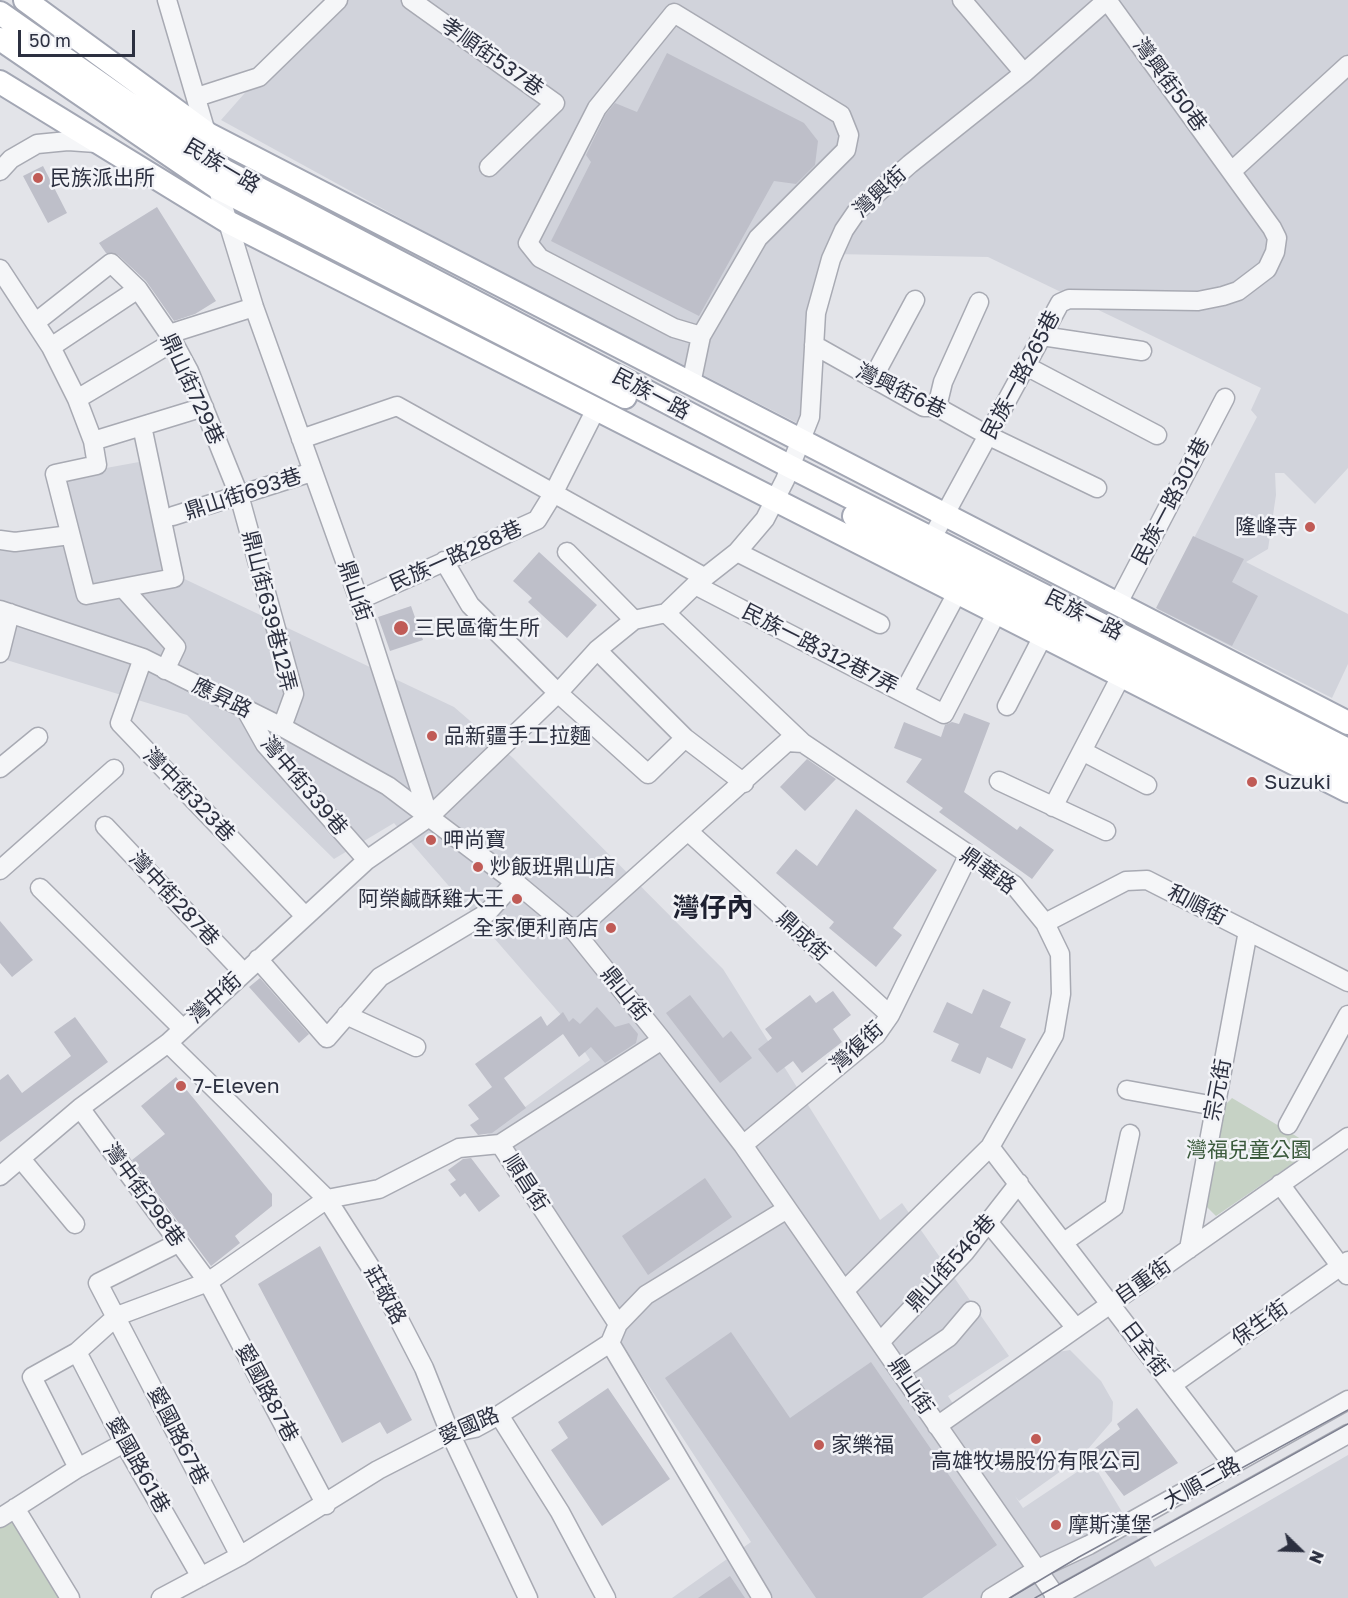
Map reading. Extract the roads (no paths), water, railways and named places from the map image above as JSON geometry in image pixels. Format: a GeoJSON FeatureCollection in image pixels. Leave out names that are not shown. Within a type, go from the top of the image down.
{"type":"FeatureCollection","features":[{"type":"Feature","properties":{"kind":"main road","name":"民族一路"},"geometry":{"type":"LineString","coordinates":[[25,0],[208,134],[1341,720],[1316,755]]}},
{"type":"Feature","properties":{"kind":"main road","name":"民族一路"},"geometry":{"type":"LineString","coordinates":[[0,13],[209,162],[783,482],[957,593],[1121,676],[1316,755],[1348,750]]}},
{"type":"Feature","properties":{"kind":"main road","name":"民族一路"},"geometry":{"type":"LineString","coordinates":[[0,39],[218,188],[1348,772]]}},
{"type":"Feature","properties":{"kind":"main road","name":"民族一路"},"geometry":{"type":"LineString","coordinates":[[0,82],[228,222],[596,409],[932,538],[1316,755],[1348,791]]}},
{"type":"Feature","properties":{"kind":"street","name":"鼎山街"},"geometry":{"type":"LineString","coordinates":[[167,0],[208,134],[209,162],[254,307],[359,600],[429,817],[515,882],[575,932],[662,1040],[743,1145],[901,1370],[1055,1598]]}},
{"type":"Feature","properties":{"kind":"street"},"geometry":{"type":"LineString","coordinates":[[197,98],[259,76],[338,0]]}},
{"type":"Feature","properties":{"kind":"street","name":"孝順街537巷"},"geometry":{"type":"LineString","coordinates":[[411,0],[555,102],[489,167]]}},
{"type":"Feature","properties":{"kind":"street"},"geometry":{"type":"LineString","coordinates":[[962,0],[1024,73]]}},
{"type":"Feature","properties":{"kind":"street","name":"灣興街"},"geometry":{"type":"LineString","coordinates":[[666,613],[700,581],[737,552],[765,519],[783,482],[810,417],[816,313],[831,259],[843,230],[857,211],[887,183],[1024,73],[1107,0]]}},
{"type":"Feature","properties":{"kind":"street","name":"灣興街50巷"},"geometry":{"type":"LineString","coordinates":[[1107,0],[1233,170],[1277,238],[1275,252],[1267,268],[1238,291],[1198,301]]}},
{"type":"Feature","properties":{"kind":"street"},"geometry":{"type":"LineString","coordinates":[[692,384],[701,336],[758,238],[846,150],[849,135],[841,115],[674,13],[597,108],[528,243],[540,258],[674,328],[701,336]]}},
{"type":"Feature","properties":{"kind":"street"},"geometry":{"type":"LineString","coordinates":[[1233,170],[1348,65]]}},
{"type":"Feature","properties":{"kind":"street","name":"民族一路"},"geometry":{"type":"LineString","coordinates":[[0,171],[11,159],[37,144],[68,141],[96,143]]}},
{"type":"Feature","properties":{"kind":"street","name":"鼎山街729巷"},"geometry":{"type":"LineString","coordinates":[[36,322],[111,262],[138,289],[171,338],[204,407],[239,495]]}},
{"type":"Feature","properties":{"kind":"street"},"geometry":{"type":"LineString","coordinates":[[0,269],[51,347],[77,399],[93,441],[97,465],[55,474],[86,595],[174,578],[142,426]]}},
{"type":"Feature","properties":{"kind":"street"},"geometry":{"type":"LineString","coordinates":[[51,347],[138,289]]}},
{"type":"Feature","properties":{"kind":"street","name":"民族一路265巷"},"geometry":{"type":"LineString","coordinates":[[932,538],[1060,303],[1069,299],[1198,301]]}},
{"type":"Feature","properties":{"kind":"street"},"geometry":{"type":"LineString","coordinates":[[873,378],[915,300]]}},
{"type":"Feature","properties":{"kind":"street"},"geometry":{"type":"LineString","coordinates":[[937,407],[943,382],[980,302]]}},
{"type":"Feature","properties":{"kind":"street"},"geometry":{"type":"LineString","coordinates":[[77,399],[171,338],[254,307]]}},
{"type":"Feature","properties":{"kind":"street"},"geometry":{"type":"LineString","coordinates":[[1042,336],[1142,351]]}},
{"type":"Feature","properties":{"kind":"street","name":"灣興街6巷"},"geometry":{"type":"LineString","coordinates":[[814,345],[924,407],[937,407],[989,436],[1097,488]]}},
{"type":"Feature","properties":{"kind":"street"},"geometry":{"type":"LineString","coordinates":[[1026,366],[1157,435]]}},
{"type":"Feature","properties":{"kind":"street","name":"民族一路301巷"},"geometry":{"type":"LineString","coordinates":[[1117,605],[1225,398]]}},
{"type":"Feature","properties":{"kind":"street","name":"民族一路312巷7弄"},"geometry":{"type":"LineString","coordinates":[[301,439],[397,406],[553,494],[700,581],[944,714],[997,612]]}},
{"type":"Feature","properties":{"kind":"street"},"geometry":{"type":"LineString","coordinates":[[93,441],[204,407]]}},
{"type":"Feature","properties":{"kind":"street","name":"民族一路288巷"},"geometry":{"type":"LineString","coordinates":[[359,600],[537,519],[553,494],[596,409]]}},
{"type":"Feature","properties":{"kind":"street","name":"鼎山街693巷"},"geometry":{"type":"LineString","coordinates":[[173,516],[312,472]]}},
{"type":"Feature","properties":{"kind":"street","name":"鼎山街639巷12弄"},"geometry":{"type":"LineString","coordinates":[[239,495],[294,694],[282,727]]}},
{"type":"Feature","properties":{"kind":"street"},"geometry":{"type":"LineString","coordinates":[[0,540],[15,542],[70,535]]}},
{"type":"Feature","properties":{"kind":"street"},"geometry":{"type":"LineString","coordinates":[[567,552],[634,620],[666,613]]}},
{"type":"Feature","properties":{"kind":"street"},"geometry":{"type":"LineString","coordinates":[[737,552],[880,624]]}},
{"type":"Feature","properties":{"kind":"street"},"geometry":{"type":"LineString","coordinates":[[444,561],[470,605],[558,693],[648,774],[685,738]]}},
{"type":"Feature","properties":{"kind":"street"},"geometry":{"type":"LineString","coordinates":[[124,589],[176,647],[165,670]]}},
{"type":"Feature","properties":{"kind":"street"},"geometry":{"type":"LineString","coordinates":[[904,692],[957,593]]}},
{"type":"Feature","properties":{"kind":"street"},"geometry":{"type":"LineString","coordinates":[[0,653],[5,611]]}},
{"type":"Feature","properties":{"kind":"street","name":"應昇路"},"geometry":{"type":"LineString","coordinates":[[5,611],[143,658],[282,727],[388,786],[429,817]]}},
{"type":"Feature","properties":{"kind":"street","name":"鼎華路"},"geometry":{"type":"LineString","coordinates":[[666,613],[803,743],[1014,885],[1045,923],[1060,954],[1061,994],[1054,1035],[990,1147],[845,1290]]}},
{"type":"Feature","properties":{"kind":"street","name":"灣中街"},"geometry":{"type":"LineString","coordinates":[[0,1176],[80,1108],[168,1043],[367,860],[429,817],[558,693],[597,650],[634,620]]}},
{"type":"Feature","properties":{"kind":"street"},"geometry":{"type":"LineString","coordinates":[[1008,706],[1043,636]]}},
{"type":"Feature","properties":{"kind":"street"},"geometry":{"type":"LineString","coordinates":[[597,650],[685,738],[744,783]]}},
{"type":"Feature","properties":{"kind":"street","name":"灣中街323巷"},"geometry":{"type":"LineString","coordinates":[[143,658],[120,723],[305,916]]}},
{"type":"Feature","properties":{"kind":"street"},"geometry":{"type":"LineString","coordinates":[[1053,807],[1121,676]]}},
{"type":"Feature","properties":{"kind":"street","name":"灣中街339巷"},"geometry":{"type":"LineString","coordinates":[[246,710],[265,744],[367,860]]}},
{"type":"Feature","properties":{"kind":"street"},"geometry":{"type":"LineString","coordinates":[[0,768],[38,737]]}},
{"type":"Feature","properties":{"kind":"street"},"geometry":{"type":"LineString","coordinates":[[575,932],[744,783],[787,742],[803,743]]}},
{"type":"Feature","properties":{"kind":"street"},"geometry":{"type":"LineString","coordinates":[[1082,751],[1147,785]]}},
{"type":"Feature","properties":{"kind":"street"},"geometry":{"type":"LineString","coordinates":[[0,870],[114,769]]}},
{"type":"Feature","properties":{"kind":"street"},"geometry":{"type":"LineString","coordinates":[[999,781],[1106,831]]}},
{"type":"Feature","properties":{"kind":"street","name":"灣中街287巷"},"geometry":{"type":"LineString","coordinates":[[105,826],[243,972]]}},
{"type":"Feature","properties":{"kind":"street","name":"鼎成街"},"geometry":{"type":"LineString","coordinates":[[689,832],[890,1015]]}},
{"type":"Feature","properties":{"kind":"street","name":"灣復街"},"geometry":{"type":"LineString","coordinates":[[743,1145],[876,1035],[890,1015],[968,856]]}},
{"type":"Feature","properties":{"kind":"street","name":"和順街"},"geometry":{"type":"LineString","coordinates":[[1045,923],[1126,881],[1147,880],[1347,978]]}},
{"type":"Feature","properties":{"kind":"street"},"geometry":{"type":"LineString","coordinates":[[258,959],[327,1038],[380,977],[487,913],[515,882]]}},
{"type":"Feature","properties":{"kind":"street"},"geometry":{"type":"LineString","coordinates":[[40,888],[182,1028]]}},
{"type":"Feature","properties":{"kind":"street","name":"宗元街"},"geometry":{"type":"LineString","coordinates":[[1189,1249],[1248,931]]}},
{"type":"Feature","properties":{"kind":"street"},"geometry":{"type":"LineString","coordinates":[[346,1015],[416,1047]]}},
{"type":"Feature","properties":{"kind":"street"},"geometry":{"type":"LineString","coordinates":[[1288,1125],[1348,1015]]}},
{"type":"Feature","properties":{"kind":"street","name":"順昌街"},"geometry":{"type":"LineString","coordinates":[[618,1324],[500,1144],[662,1040]]}},
{"type":"Feature","properties":{"kind":"street","name":"莊敬路"},"geometry":{"type":"LineString","coordinates":[[168,1043],[327,1199],[378,1279],[436,1394],[450,1433],[528,1598]]}},
{"type":"Feature","properties":{"kind":"street"},"geometry":{"type":"LineString","coordinates":[[1127,1090],[1215,1106]]}},
{"type":"Feature","properties":{"kind":"street","name":"灣中街298巷"},"geometry":{"type":"LineString","coordinates":[[80,1108],[208,1282]]}},
{"type":"Feature","properties":{"kind":"street"},"geometry":{"type":"LineString","coordinates":[[1064,1242],[1114,1207],[1130,1134]]}},
{"type":"Feature","properties":{"kind":"street","name":"自重街"},"geometry":{"type":"LineString","coordinates":[[937,1426],[1348,1137]]}},
{"type":"Feature","properties":{"kind":"street"},"geometry":{"type":"LineString","coordinates":[[78,1468],[32,1377],[77,1353],[117,1316],[208,1282],[327,1199],[379,1189],[459,1148],[500,1144]]}},
{"type":"Feature","properties":{"kind":"street","name":"日全街"},"geometry":{"type":"LineString","coordinates":[[990,1147],[1234,1466]]}},
{"type":"Feature","properties":{"kind":"street"},"geometry":{"type":"LineString","coordinates":[[21,1159],[75,1224]]}},
{"type":"Feature","properties":{"kind":"street","name":"鼎山街546巷"},"geometry":{"type":"LineString","coordinates":[[881,1341],[965,1252],[1019,1183]]}},
{"type":"Feature","properties":{"kind":"street"},"geometry":{"type":"LineString","coordinates":[[1280,1184],[1346,1268]]}},
{"type":"Feature","properties":{"kind":"street"},"geometry":{"type":"LineString","coordinates":[[762,1598],[610,1343],[618,1324],[646,1295],[787,1209]]}},
{"type":"Feature","properties":{"kind":"street"},"geometry":{"type":"LineString","coordinates":[[988,1222],[1076,1328]]}},
{"type":"Feature","properties":{"kind":"street","name":"愛國路67巷"},"geometry":{"type":"LineString","coordinates":[[178,1243],[98,1283],[240,1556]]}},
{"type":"Feature","properties":{"kind":"street","name":"保生街"},"geometry":{"type":"LineString","coordinates":[[1172,1385],[1346,1268]]}},
{"type":"Feature","properties":{"kind":"street","name":"愛國路87巷"},"geometry":{"type":"LineString","coordinates":[[208,1282],[326,1504]]}},
{"type":"Feature","properties":{"kind":"street"},"geometry":{"type":"LineString","coordinates":[[901,1370],[950,1337],[971,1311]]}},
{"type":"Feature","properties":{"kind":"street","name":"愛國路"},"geometry":{"type":"LineString","coordinates":[[161,1598],[240,1556],[378,1470],[450,1433],[475,1428],[499,1415],[610,1343]]}},
{"type":"Feature","properties":{"kind":"street","name":"愛國路61巷"},"geometry":{"type":"LineString","coordinates":[[77,1353],[124,1443],[201,1576]]}},
{"type":"Feature","properties":{"kind":"street","name":"大順二路"},"geometry":{"type":"LineString","coordinates":[[991,1598],[1036,1570],[1089,1545],[1234,1466],[1348,1400]]}},
{"type":"Feature","properties":{"kind":"street"},"geometry":{"type":"LineString","coordinates":[[499,1415],[560,1512],[606,1598]]}},
{"type":"Feature","properties":{"kind":"street","name":"大順二路"},"geometry":{"type":"LineString","coordinates":[[1055,1598],[1348,1434]]}},
{"type":"Feature","properties":{"kind":"street"},"geometry":{"type":"LineString","coordinates":[[70,1598],[8,1513],[78,1468],[124,1443]]}},
{"type":"Feature","properties":{"kind":"tram line"},"geometry":{"type":"LineString","coordinates":[[1010,1598],[1079,1557],[1348,1410]]}},
{"type":"Feature","properties":{"kind":"tram line"},"geometry":{"type":"LineString","coordinates":[[1035,1598],[1348,1424]]}},
{"type":"Feature","properties":{"kind":"place","name":"民族派出所"},"geometry":{"type":"Point","coordinates":[38,178]}},
{"type":"Feature","properties":{"kind":"place","name":"隆峰寺"},"geometry":{"type":"Point","coordinates":[1310,527]}},
{"type":"Feature","properties":{"kind":"place","name":"三民區衛生所"},"geometry":{"type":"Point","coordinates":[401,628]}},
{"type":"Feature","properties":{"kind":"place","name":"品新疆手工拉麵"},"geometry":{"type":"Point","coordinates":[432,736]}},
{"type":"Feature","properties":{"kind":"place","name":"Suzuki"},"geometry":{"type":"Point","coordinates":[1252,782]}},
{"type":"Feature","properties":{"kind":"place","name":"呷尚寶"},"geometry":{"type":"Point","coordinates":[431,840]}},
{"type":"Feature","properties":{"kind":"place","name":"炒飯班鼎山店"},"geometry":{"type":"Point","coordinates":[478,867]}},
{"type":"Feature","properties":{"kind":"place","name":"阿榮鹹酥雞大王"},"geometry":{"type":"Point","coordinates":[517,899]}},
{"type":"Feature","properties":{"kind":"place","name":"全家便利商店"},"geometry":{"type":"Point","coordinates":[611,928]}},
{"type":"Feature","properties":{"kind":"place","name":"7-Eleven"},"geometry":{"type":"Point","coordinates":[181,1086]}},
{"type":"Feature","properties":{"kind":"place","name":"高雄牧場股份有限公司"},"geometry":{"type":"Point","coordinates":[1036,1439]}},
{"type":"Feature","properties":{"kind":"place","name":"家樂福"},"geometry":{"type":"Point","coordinates":[819,1445]}},
{"type":"Feature","properties":{"kind":"place","name":"摩斯漢堡"},"geometry":{"type":"Point","coordinates":[1056,1525]}},
{"type":"Feature","properties":{"kind":"district","name":"灣仔內"},"geometry":{"type":"Point","coordinates":[713,908]}},
{"type":"Feature","properties":{"kind":"park label","name":"灣福兒童公園"},"geometry":{"type":"Point","coordinates":[1249,1150]}}]}
